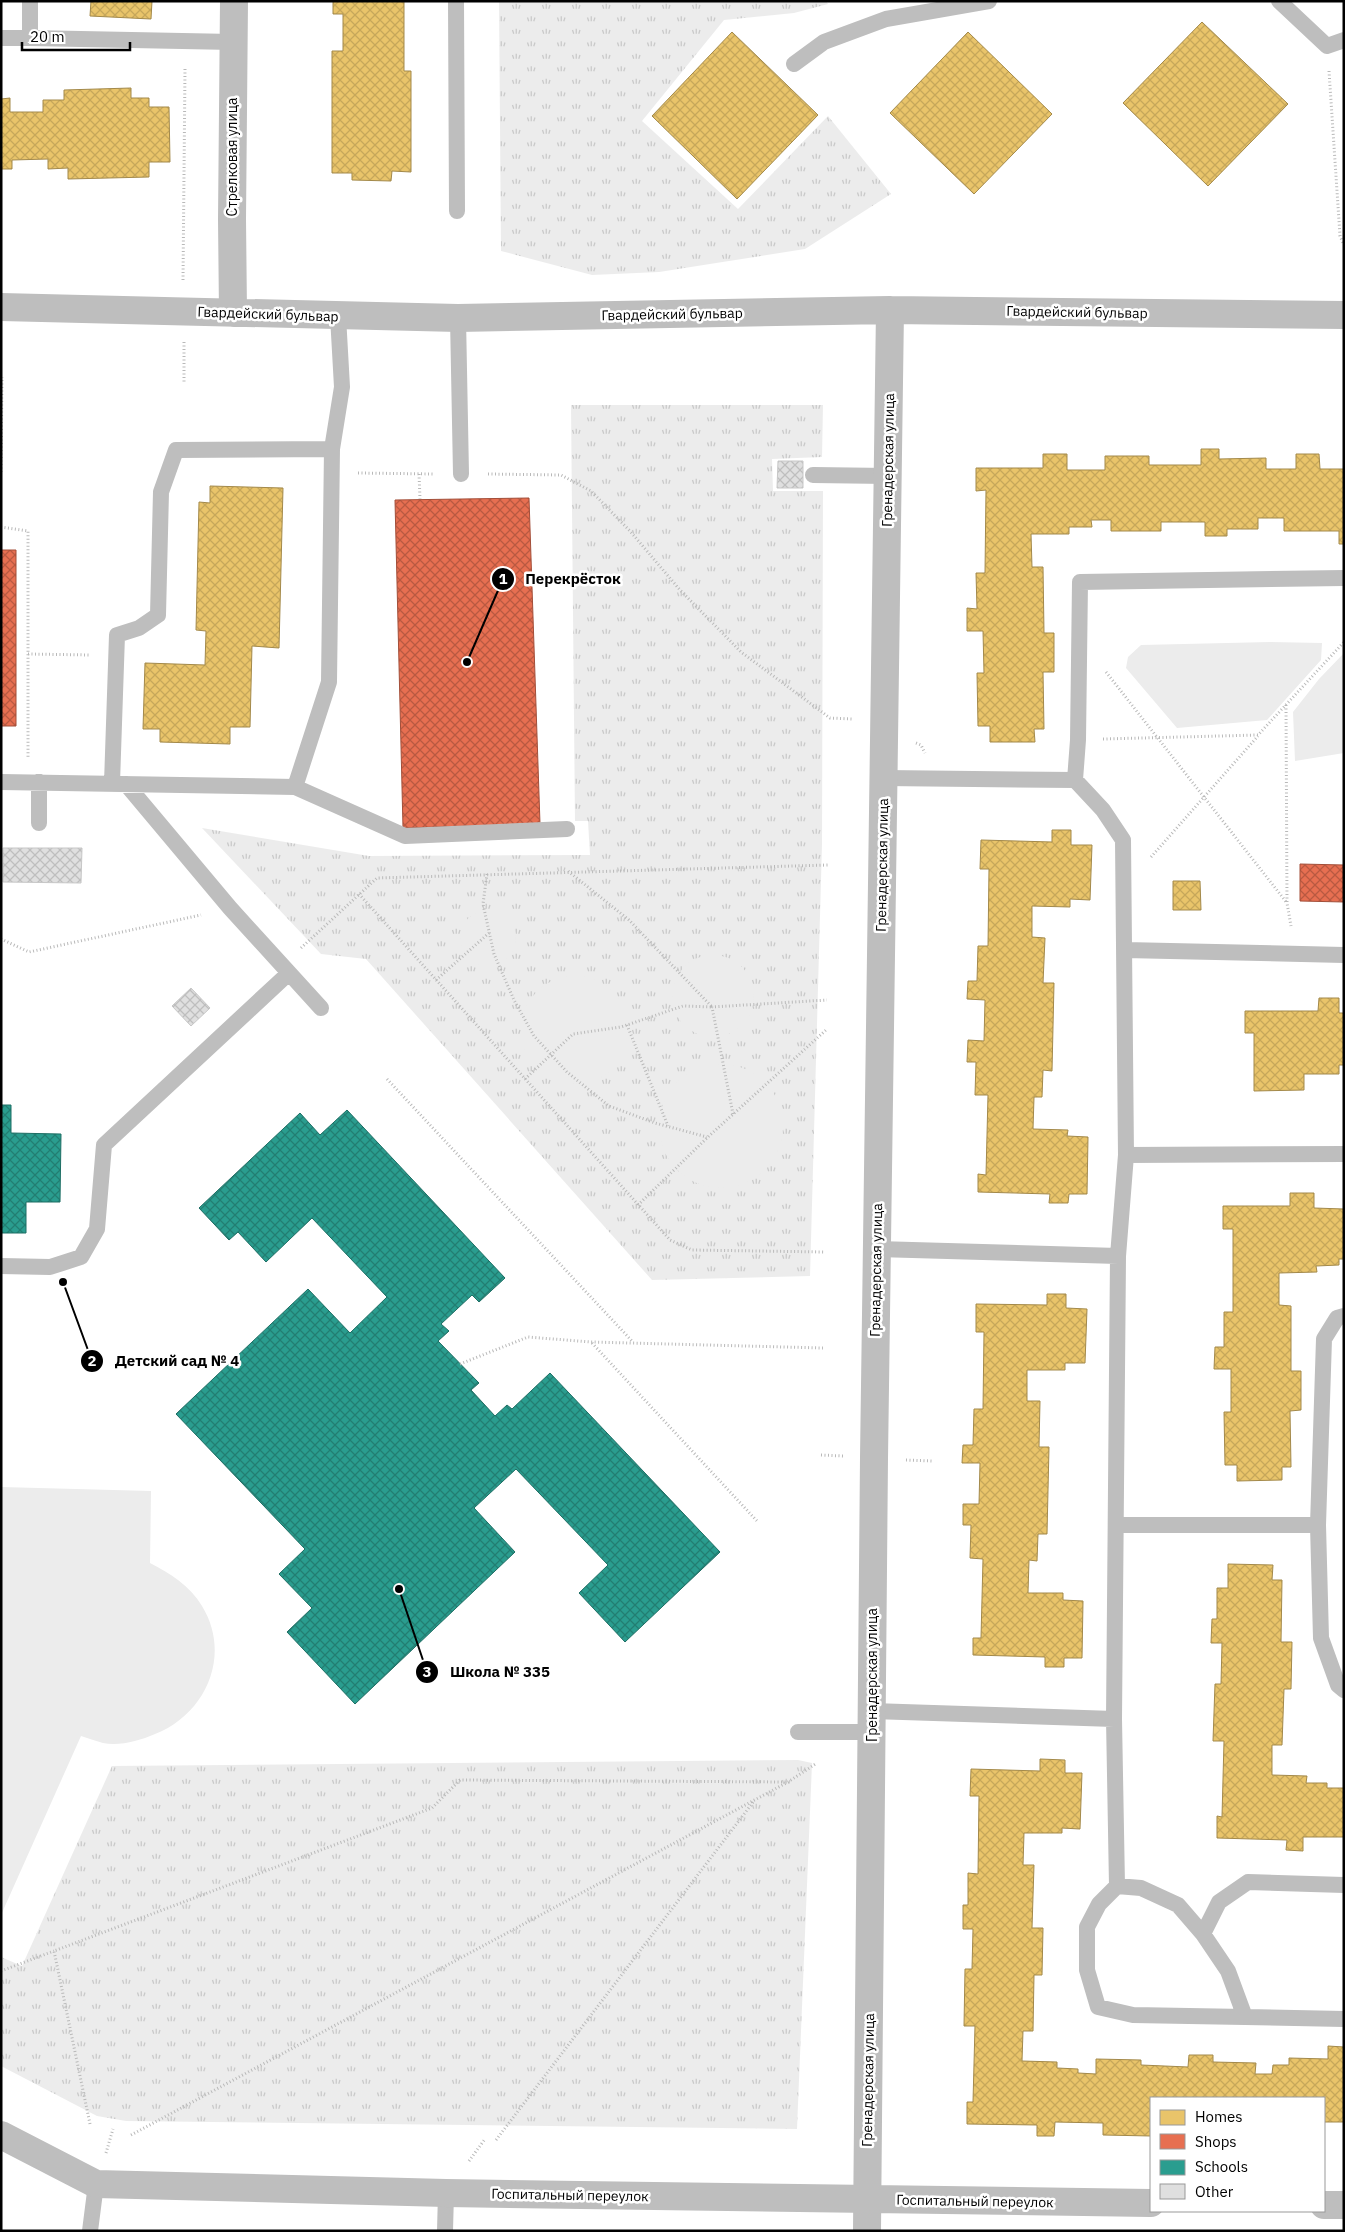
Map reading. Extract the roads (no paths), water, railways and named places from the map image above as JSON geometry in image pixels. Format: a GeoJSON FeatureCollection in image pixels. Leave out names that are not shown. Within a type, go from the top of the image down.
{"type":"FeatureCollection","features":[{"type":"Feature","properties":{"kind":"street","name":"Стрелковая улица"},"geometry":{"type":"LineString","coordinates":[[233,313],[234,1]]}},
{"type":"Feature","properties":{"kind":"street","name":"Гвардейский бульвар"},"geometry":{"type":"LineString","coordinates":[[1,307],[458,318],[890,310],[1344,315]]}},
{"type":"Feature","properties":{"kind":"street","name":"Гренадерская улица"},"geometry":{"type":"LineString","coordinates":[[867,2231],[877,1249],[890,310]]}},
{"type":"Feature","properties":{"kind":"street","name":"Госпитальный переулок"},"geometry":{"type":"LineString","coordinates":[[1,2134],[96,2184],[446,2193],[1150,2203]]}},
{"type":"Feature","properties":{"kind":"street"},"geometry":{"type":"LineString","coordinates":[[1325,2205],[1344,2205]]}},
{"type":"Feature","properties":{"kind":"lane"},"geometry":{"type":"LineString","coordinates":[[30,1],[30,38]]}},
{"type":"Feature","properties":{"kind":"lane"},"geometry":{"type":"LineString","coordinates":[[456,1],[457,211]]}},
{"type":"Feature","properties":{"kind":"lane"},"geometry":{"type":"LineString","coordinates":[[794,64],[824,42],[886,19],[989,1]]}},
{"type":"Feature","properties":{"kind":"lane"},"geometry":{"type":"LineString","coordinates":[[1279,1],[1327,46],[1344,40]]}},
{"type":"Feature","properties":{"kind":"lane"},"geometry":{"type":"LineString","coordinates":[[1,38],[233,42]]}},
{"type":"Feature","properties":{"kind":"lane"},"geometry":{"type":"LineString","coordinates":[[295,787],[329,682],[332,449],[342,387],[338,316]]}},
{"type":"Feature","properties":{"kind":"lane"},"geometry":{"type":"LineString","coordinates":[[458,318],[461,474]]}},
{"type":"Feature","properties":{"kind":"lane"},"geometry":{"type":"LineString","coordinates":[[321,1008],[119,783],[116,656],[117,635],[139,628],[158,615],[161,492],[176,450],[332,449]]}},
{"type":"Feature","properties":{"kind":"lane"},"geometry":{"type":"LineString","coordinates":[[813,475],[888,476]]}},
{"type":"Feature","properties":{"kind":"lane"},"geometry":{"type":"LineString","coordinates":[[1075,780],[1078,740],[1080,582],[1344,578]]}},
{"type":"Feature","properties":{"kind":"lane"},"geometry":{"type":"LineString","coordinates":[[884,778],[1075,780],[1103,810],[1123,840],[1126,1155],[1118,1256],[1114,1719],[1117,1886],[1099,1904],[1087,1927],[1087,1970],[1098,2007],[1133,2015],[1344,2019]]}},
{"type":"Feature","properties":{"kind":"lane"},"geometry":{"type":"LineString","coordinates":[[1,782],[295,787],[405,836],[567,829]]}},
{"type":"Feature","properties":{"kind":"lane"},"geometry":{"type":"LineString","coordinates":[[33,782],[39,823]]}},
{"type":"Feature","properties":{"kind":"lane"},"geometry":{"type":"LineString","coordinates":[[1125,950],[1344,954]]}},
{"type":"Feature","properties":{"kind":"lane"},"geometry":{"type":"LineString","coordinates":[[1,1266],[50,1267],[81,1257],[97,1229],[104,1145],[286,969]]}},
{"type":"Feature","properties":{"kind":"lane"},"geometry":{"type":"LineString","coordinates":[[1126,1155],[1344,1154]]}},
{"type":"Feature","properties":{"kind":"lane"},"geometry":{"type":"LineString","coordinates":[[877,1249],[1118,1256]]}},
{"type":"Feature","properties":{"kind":"lane"},"geometry":{"type":"LineString","coordinates":[[1344,1316],[1337,1318],[1324,1339],[1318,1525],[1321,1638],[1338,1685],[1344,1690]]}},
{"type":"Feature","properties":{"kind":"lane"},"geometry":{"type":"LineString","coordinates":[[1116,1525],[1318,1525]]}},
{"type":"Feature","properties":{"kind":"lane"},"geometry":{"type":"LineString","coordinates":[[798,1732],[872,1721],[1114,1719]]}},
{"type":"Feature","properties":{"kind":"lane"},"geometry":{"type":"LineString","coordinates":[[1203,1934],[1219,1902],[1248,1882],[1344,1885]]}},
{"type":"Feature","properties":{"kind":"lane"},"geometry":{"type":"LineString","coordinates":[[1117,1886],[1142,1888],[1178,1905],[1203,1934],[1228,1971],[1245,2016]]}},
{"type":"Feature","properties":{"kind":"lane"},"geometry":{"type":"LineString","coordinates":[[90,2231],[96,2184]]}},
{"type":"Feature","properties":{"kind":"lane"},"geometry":{"type":"LineString","coordinates":[[444,2231],[446,2193]]}},
{"type":"Feature","properties":{"kind":"place","name":"Перекрёсток"},"geometry":{"type":"Point","coordinates":[467,662]}},
{"type":"Feature","properties":{"kind":"place","name":"Детский сад № 4"},"geometry":{"type":"Point","coordinates":[63,1282]}},
{"type":"Feature","properties":{"kind":"place","name":"Школа № 335"},"geometry":{"type":"Point","coordinates":[399,1589]}}]}
